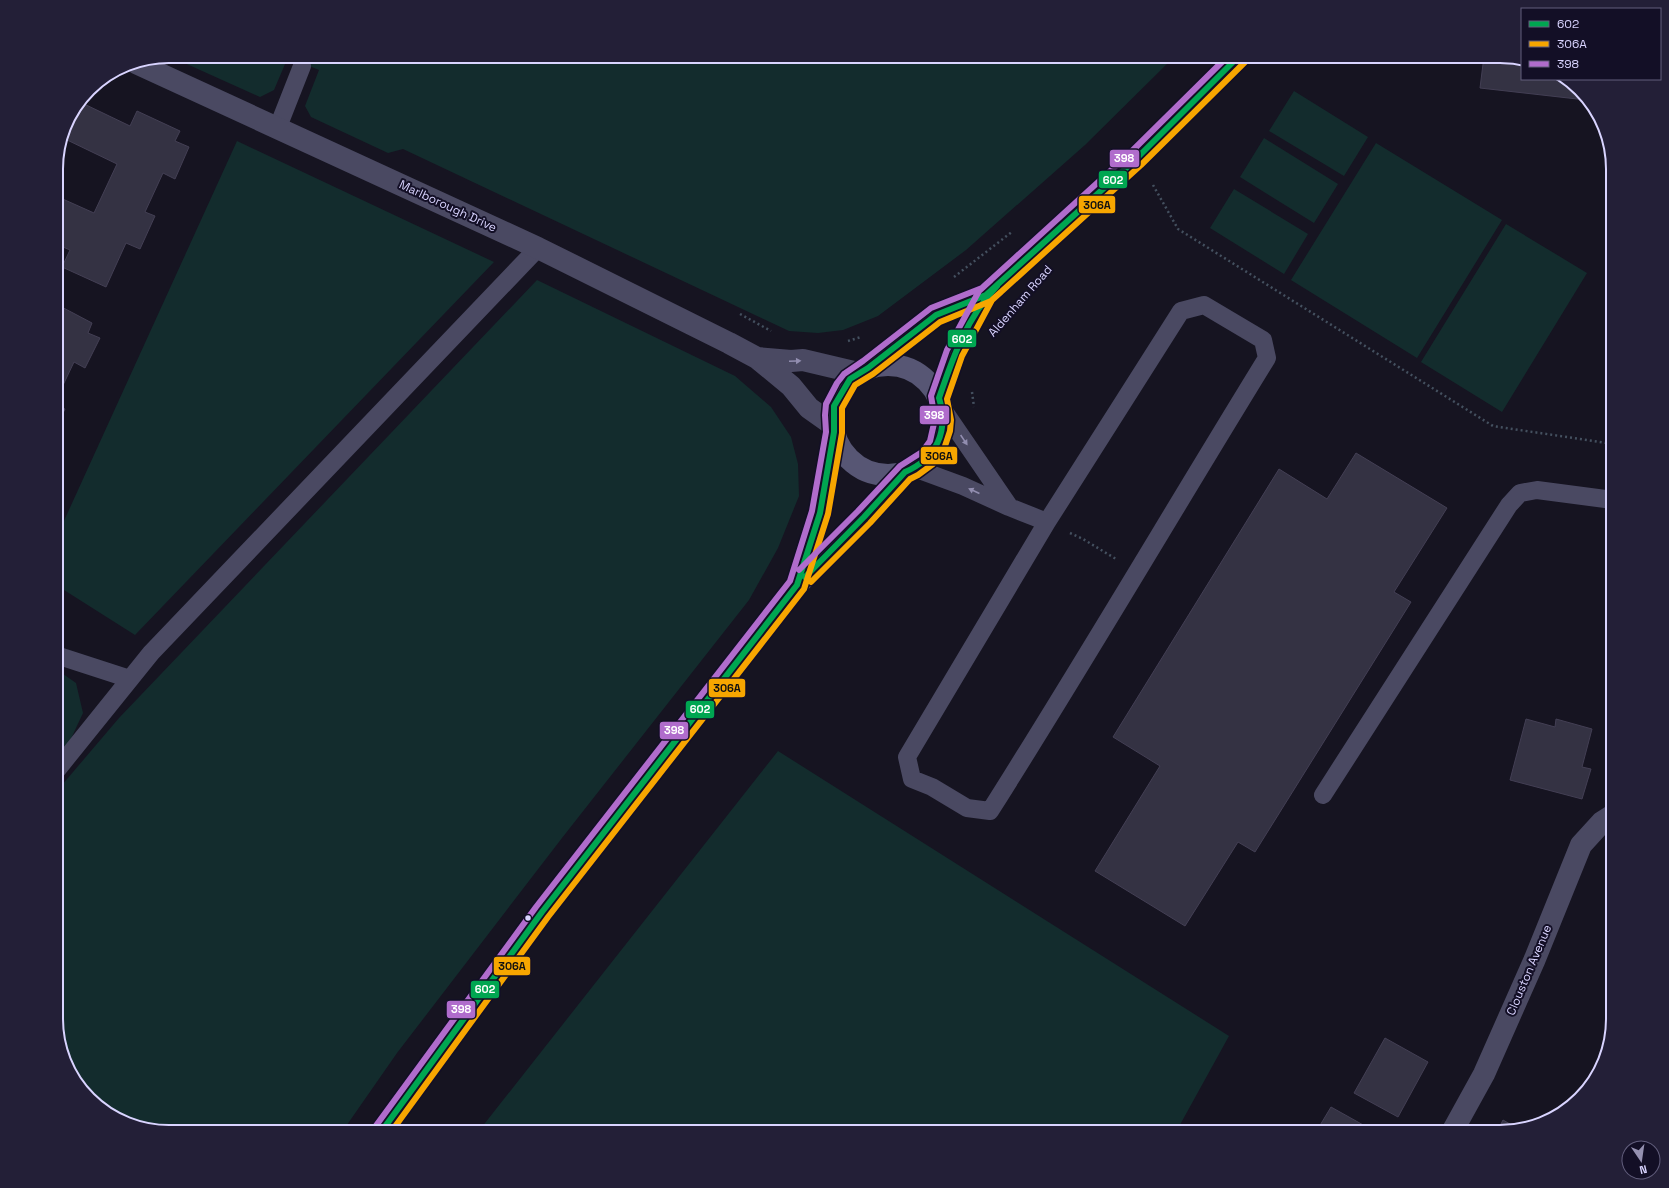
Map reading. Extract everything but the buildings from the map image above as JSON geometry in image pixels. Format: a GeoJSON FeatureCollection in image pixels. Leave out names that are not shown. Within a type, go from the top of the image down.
{"type":"FeatureCollection","features":[{"type":"Feature","properties":{"kind":"main road","name":"Aldenham Road"},"geometry":{"type":"LineString","coordinates":[[863,371],[919,327],[936,316],[986,295],[1136,159],[1232,63]]}},
{"type":"Feature","properties":{"kind":"main road","name":"Aldenham Road"},"geometry":{"type":"LineString","coordinates":[[940,403],[955,353],[986,295]]}},
{"type":"Feature","properties":{"kind":"main road"},"geometry":{"type":"LineString","coordinates":[[385,1125],[542,912],[797,585],[909,470],[928,458],[937,445],[942,429],[940,403],[929,382],[915,372],[898,365],[884,365],[863,371],[850,379],[838,395],[834,406],[834,429],[820,513],[797,585]]}},
{"type":"Feature","properties":{"kind":"main road"},"geometry":{"type":"LineString","coordinates":[[834,429],[839,445],[847,457],[865,470],[886,474],[909,470]]}},
{"type":"Feature","properties":{"kind":"street","name":"Marlborough Drive"},"geometry":{"type":"LineString","coordinates":[[144,66],[538,248],[757,358],[791,386],[808,408],[834,429]]}},
{"type":"Feature","properties":{"kind":"street","name":"Marlborough Drive"},"geometry":{"type":"LineString","coordinates":[[757,358],[790,361],[803,360],[863,371]]}},
{"type":"Feature","properties":{"kind":"street","name":"Clouston Avenue"},"geometry":{"type":"LineString","coordinates":[[1456,1125],[1484,1074],[1534,961],[1581,845],[1606,819]]}},
{"type":"Feature","properties":{"kind":"lane"},"geometry":{"type":"LineString","coordinates":[[278,127],[302,66]]}},
{"type":"Feature","properties":{"kind":"lane"},"geometry":{"type":"LineString","coordinates":[[63,762],[156,647],[538,248]]}},
{"type":"Feature","properties":{"kind":"lane"},"geometry":{"type":"LineString","coordinates":[[1204,305],[1262,340],[1267,358],[1021,762],[990,811],[967,808],[932,787],[912,778],[907,757],[1047,522],[1180,311],[1204,305]]}},
{"type":"Feature","properties":{"kind":"lane"},"geometry":{"type":"LineString","coordinates":[[940,403],[1009,507]]}},
{"type":"Feature","properties":{"kind":"lane"},"geometry":{"type":"LineString","coordinates":[[909,470],[963,486],[1047,522]]}},
{"type":"Feature","properties":{"kind":"lane"},"geometry":{"type":"LineString","coordinates":[[1323,795],[1509,505],[1520,493],[1537,490],[1606,499]]}},
{"type":"Feature","properties":{"kind":"lane"},"geometry":{"type":"LineString","coordinates":[[63,657],[130,679]]}},
{"type":"Feature","properties":{"kind":"path"},"geometry":{"type":"LineString","coordinates":[[1153,186],[1178,229],[1493,426],[1606,443]]}},
{"type":"Feature","properties":{"kind":"path"},"geometry":{"type":"LineString","coordinates":[[972,385],[975,411]]}},
{"type":"Feature","properties":{"kind":"path"},"geometry":{"type":"LineString","coordinates":[[1047,522],[1083,539],[1117,560]]}},
{"type":"Feature","properties":{"kind":"green space"},"geometry":{"type":"Polygon","coordinates":[[[185,63],[285,63],[274,90],[260,97],[185,63]]]}},
{"type":"Feature","properties":{"kind":"green space"},"geometry":{"type":"Polygon","coordinates":[[[302,63],[1168,63],[1085,145],[966,250],[878,316],[843,330],[818,333],[789,331],[403,149],[388,153],[311,117],[305,106],[319,70],[302,63]]]}},
{"type":"Feature","properties":{"kind":"green space"},"geometry":{"type":"Polygon","coordinates":[[[1294,91],[1368,137],[1344,176],[1269,131],[1294,91]]]}},
{"type":"Feature","properties":{"kind":"green space"},"geometry":{"type":"Polygon","coordinates":[[[1264,138],[1338,184],[1314,223],[1240,177],[1264,138]]]}},
{"type":"Feature","properties":{"kind":"green space"},"geometry":{"type":"Polygon","coordinates":[[[237,141],[494,262],[135,635],[63,590],[63,523],[237,141]]]}},
{"type":"Feature","properties":{"kind":"green space"},"geometry":{"type":"Polygon","coordinates":[[[1376,143],[1502,220],[1417,358],[1291,280],[1376,143]]]}},
{"type":"Feature","properties":{"kind":"green space"},"geometry":{"type":"Polygon","coordinates":[[[1234,189],[1308,234],[1284,274],[1210,228],[1234,189]]]}},
{"type":"Feature","properties":{"kind":"green space"},"geometry":{"type":"Polygon","coordinates":[[[1506,224],[1587,273],[1502,412],[1421,362],[1506,224]]]}},
{"type":"Feature","properties":{"kind":"green space"},"geometry":{"type":"Polygon","coordinates":[[[537,280],[735,376],[771,407],[791,437],[798,464],[799,496],[778,548],[749,600],[562,838],[397,1053],[347,1125],[162,1125],[148,1123],[122,1114],[99,1099],[89,1089],[74,1066],[67,1046],[63,1026],[63,784],[119,718],[537,280]]]}},
{"type":"Feature","properties":{"kind":"green space"},"geometry":{"type":"Polygon","coordinates":[[[63,674],[76,683],[83,713],[68,745],[63,751],[63,674]]]}},
{"type":"Feature","properties":{"kind":"green space"},"geometry":{"type":"Polygon","coordinates":[[[778,751],[1229,1036],[1180,1125],[484,1125],[778,751]]]}},
{"type":"Feature","properties":{"kind":"transit line","name":"398"},"geometry":{"type":"LineString","coordinates":[[376,1125],[536,907],[790,581],[812,511],[826,432],[826,404],[837,383],[844,374],[931,308],[982,288],[1130,153],[1221,63]]}},
{"type":"Feature","properties":{"kind":"transit line","name":"602"},"geometry":{"type":"LineString","coordinates":[[386,1125],[542,912],[797,585],[820,513],[834,432],[834,406],[850,379],[868,368],[936,315],[986,295],[1136,159],[1232,63]]}},
{"type":"Feature","properties":{"kind":"transit line","name":"306A"},"geometry":{"type":"LineString","coordinates":[[396,1125],[548,917],[804,589],[828,514],[842,433],[842,408],[855,385],[873,374],[940,322],[991,301],[1141,165],[1244,63]]}},
{"type":"Feature","properties":{"kind":"transit line","name":"398"},"geometry":{"type":"LineString","coordinates":[[799,570],[858,511],[900,466],[922,452],[930,441],[935,419],[931,396],[947,350],[979,291],[991,280]]}},
{"type":"Feature","properties":{"kind":"transit line","name":"602"},"geometry":{"type":"LineString","coordinates":[[939,398],[962,338],[969,324],[986,298],[997,286]]}},
{"type":"Feature","properties":{"kind":"transit line","name":"306A"},"geometry":{"type":"LineString","coordinates":[[811,582],[870,523],[910,479],[933,464],[944,449],[950,431],[951,420],[947,399],[962,356],[992,300],[1001,292]]}},
{"type":"Feature","properties":{"kind":"transit line","name":"602"},"geometry":{"type":"LineString","coordinates":[[805,577],[864,517],[905,472],[916,466],[932,451],[938,442],[941,432],[942,410],[939,398]]}}]}
